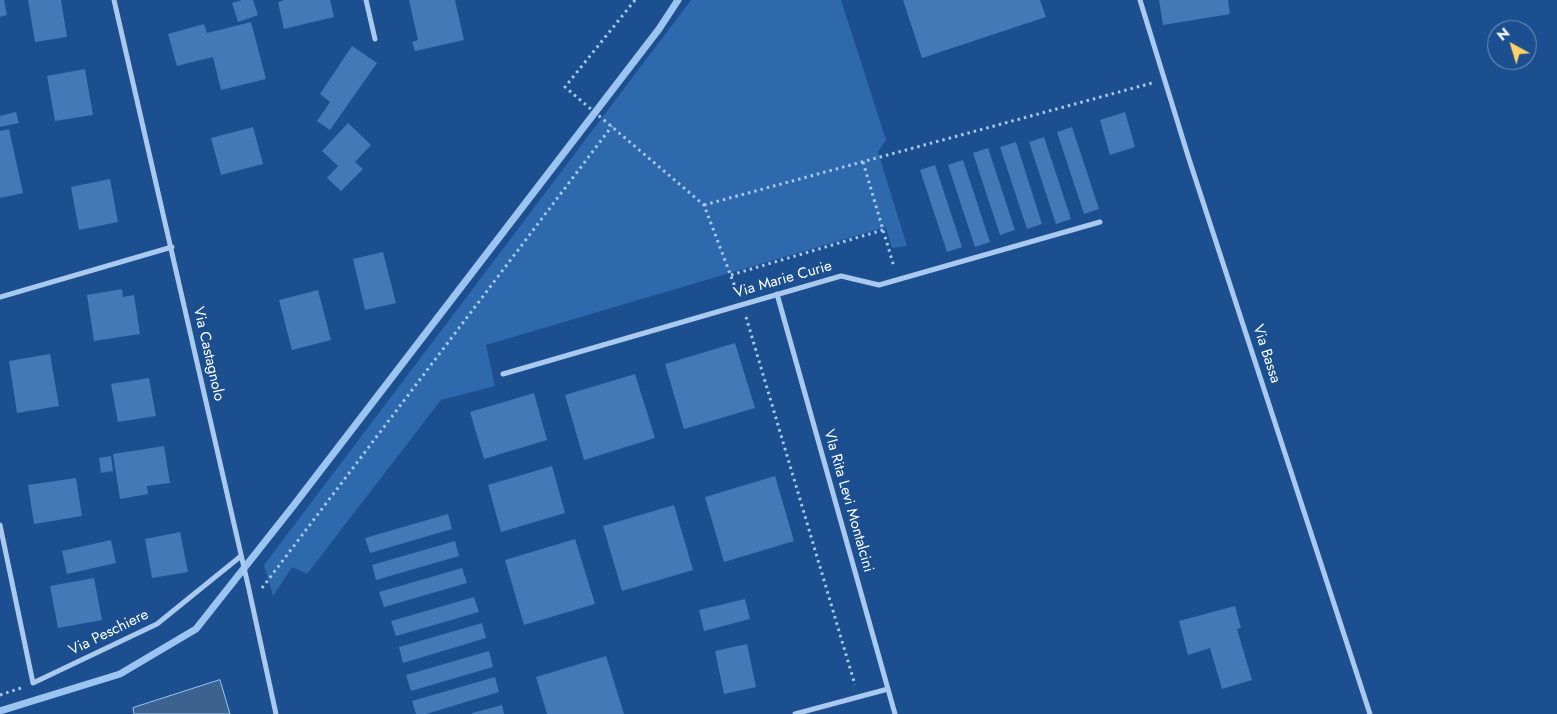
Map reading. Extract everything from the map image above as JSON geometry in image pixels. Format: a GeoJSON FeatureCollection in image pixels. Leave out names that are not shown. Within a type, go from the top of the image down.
{"type":"FeatureCollection","features":[{"type":"Feature","properties":{"kind":"street","name":"Via Castagnolo"},"geometry":{"type":"LineString","coordinates":[[114,0],[172,247],[276,714]]}},
{"type":"Feature","properties":{"kind":"street"},"geometry":{"type":"LineString","coordinates":[[366,0],[375,39]]}},
{"type":"Feature","properties":{"kind":"street","name":"Via Bassa"},"geometry":{"type":"LineString","coordinates":[[1140,0],[1189,159],[1370,714]]}},
{"type":"Feature","properties":{"kind":"street","name":"Via Marie Curie"},"geometry":{"type":"LineString","coordinates":[[503,374],[841,276],[878,285],[1100,222]]}},
{"type":"Feature","properties":{"kind":"street"},"geometry":{"type":"LineString","coordinates":[[0,297],[172,247]]}},
{"type":"Feature","properties":{"kind":"street","name":"VIa Rita Levi Montalcini"},"geometry":{"type":"LineString","coordinates":[[777,294],[896,714]]}},
{"type":"Feature","properties":{"kind":"street"},"geometry":{"type":"LineString","coordinates":[[0,525],[33,683]]}},
{"type":"Feature","properties":{"kind":"street","name":"Via Peschiere"},"geometry":{"type":"LineString","coordinates":[[33,683],[156,624],[241,557]]}},
{"type":"Feature","properties":{"kind":"street"},"geometry":{"type":"LineString","coordinates":[[795,714],[888,689]]}},
{"type":"Feature","properties":{"kind":"path"},"geometry":{"type":"LineString","coordinates":[[635,0],[565,87],[704,205],[742,304],[859,697]]}},
{"type":"Feature","properties":{"kind":"path"},"geometry":{"type":"LineString","coordinates":[[704,205],[1165,80]]}},
{"type":"Feature","properties":{"kind":"path"},"geometry":{"type":"LineString","coordinates":[[251,602],[612,126]]}},
{"type":"Feature","properties":{"kind":"path"},"geometry":{"type":"LineString","coordinates":[[863,162],[898,279]]}},
{"type":"Feature","properties":{"kind":"path"},"geometry":{"type":"LineString","coordinates":[[731,275],[883,230]]}},
{"type":"Feature","properties":{"kind":"path"},"geometry":{"type":"LineString","coordinates":[[0,695],[33,683]]}},
{"type":"Feature","properties":{"kind":"shaded area"},"geometry":{"type":"Polygon","coordinates":[[[691,0],[841,0],[886,140],[878,152],[907,246],[892,248],[886,228],[879,229],[486,345],[495,386],[441,400],[307,574],[292,567],[273,596],[264,565],[691,0]]]}},
{"type":"Feature","properties":{"kind":"shaded area"},"geometry":{"type":"Polygon","coordinates":[[[220,680],[230,714],[134,714],[133,708],[220,680]]]}},
{"type":"Feature","properties":{"kind":"building"},"geometry":{"type":"Polygon","coordinates":[[[0,0],[4,0],[7,15],[0,17],[0,0]]]}},
{"type":"Feature","properties":{"kind":"building"},"geometry":{"type":"Polygon","coordinates":[[[28,0],[61,0],[67,37],[35,42],[28,0]]]}},
{"type":"Feature","properties":{"kind":"building"},"geometry":{"type":"Polygon","coordinates":[[[242,0],[253,0],[258,15],[238,22],[232,3],[242,0]]]}},
{"type":"Feature","properties":{"kind":"building"},"geometry":{"type":"Polygon","coordinates":[[[284,0],[330,0],[334,17],[284,29],[278,2],[284,0]]]}},
{"type":"Feature","properties":{"kind":"building"},"geometry":{"type":"Polygon","coordinates":[[[409,0],[455,0],[464,40],[415,51],[412,42],[418,40],[409,0]]]}},
{"type":"Feature","properties":{"kind":"building"},"geometry":{"type":"Polygon","coordinates":[[[903,0],[1040,0],[1046,17],[922,58],[903,0]]]}},
{"type":"Feature","properties":{"kind":"building"},"geometry":{"type":"Polygon","coordinates":[[[1159,0],[1228,0],[1230,14],[1163,25],[1159,0]]]}},
{"type":"Feature","properties":{"kind":"building"},"geometry":{"type":"Polygon","coordinates":[[[251,22],[266,79],[221,90],[213,57],[177,66],[168,34],[204,24],[207,33],[251,22]]]}},
{"type":"Feature","properties":{"kind":"building"},"geometry":{"type":"Polygon","coordinates":[[[352,46],[377,63],[330,130],[317,121],[330,102],[320,94],[352,46]]]}},
{"type":"Feature","properties":{"kind":"building"},"geometry":{"type":"Polygon","coordinates":[[[85,69],[93,115],[55,121],[47,76],[85,69]]]}},
{"type":"Feature","properties":{"kind":"building"},"geometry":{"type":"Polygon","coordinates":[[[16,112],[19,123],[0,127],[0,116],[16,112]]]}},
{"type":"Feature","properties":{"kind":"building"},"geometry":{"type":"Polygon","coordinates":[[[1125,112],[1135,147],[1110,155],[1100,120],[1125,112]]]}},
{"type":"Feature","properties":{"kind":"building"},"geometry":{"type":"Polygon","coordinates":[[[348,123],[371,145],[355,162],[363,169],[341,191],[327,178],[338,166],[322,151],[348,123]]]}},
{"type":"Feature","properties":{"kind":"building"},"geometry":{"type":"Polygon","coordinates":[[[253,127],[263,164],[221,175],[211,138],[253,127]]]}},
{"type":"Feature","properties":{"kind":"building"},"geometry":{"type":"Polygon","coordinates":[[[1072,127],[1099,209],[1084,214],[1057,132],[1072,127]]]}},
{"type":"Feature","properties":{"kind":"building"},"geometry":{"type":"Polygon","coordinates":[[[9,129],[23,193],[0,198],[0,131],[9,129]]]}},
{"type":"Feature","properties":{"kind":"building"},"geometry":{"type":"Polygon","coordinates":[[[1044,137],[1071,219],[1056,224],[1029,142],[1044,137]]]}},
{"type":"Feature","properties":{"kind":"building"},"geometry":{"type":"Polygon","coordinates":[[[1016,142],[1042,224],[1027,229],[1000,147],[1016,142]]]}},
{"type":"Feature","properties":{"kind":"building"},"geometry":{"type":"Polygon","coordinates":[[[988,148],[1015,230],[1000,235],[973,153],[988,148]]]}},
{"type":"Feature","properties":{"kind":"building"},"geometry":{"type":"Polygon","coordinates":[[[963,160],[990,242],[975,247],[948,165],[963,160]]]}},
{"type":"Feature","properties":{"kind":"building"},"geometry":{"type":"Polygon","coordinates":[[[935,165],[962,247],[947,252],[920,170],[935,165]]]}},
{"type":"Feature","properties":{"kind":"building"},"geometry":{"type":"Polygon","coordinates":[[[110,179],[118,222],[79,230],[71,187],[110,179]]]}},
{"type":"Feature","properties":{"kind":"building"},"geometry":{"type":"Polygon","coordinates":[[[383,252],[396,303],[365,310],[353,259],[383,252]]]}},
{"type":"Feature","properties":{"kind":"building"},"geometry":{"type":"Polygon","coordinates":[[[122,289],[123,297],[134,295],[140,334],[94,341],[87,295],[122,289]]]}},
{"type":"Feature","properties":{"kind":"building"},"geometry":{"type":"Polygon","coordinates":[[[318,290],[331,340],[292,350],[279,300],[318,290]]]}},
{"type":"Feature","properties":{"kind":"building"},"geometry":{"type":"Polygon","coordinates":[[[735,343],[755,408],[684,429],[665,364],[735,343]]]}},
{"type":"Feature","properties":{"kind":"building"},"geometry":{"type":"Polygon","coordinates":[[[50,354],[59,406],[17,413],[9,361],[50,354]]]}},
{"type":"Feature","properties":{"kind":"building"},"geometry":{"type":"Polygon","coordinates":[[[635,374],[655,438],[584,460],[565,395],[635,374]]]}},
{"type":"Feature","properties":{"kind":"building"},"geometry":{"type":"Polygon","coordinates":[[[149,378],[156,416],[118,422],[111,384],[149,378]]]}},
{"type":"Feature","properties":{"kind":"building"},"geometry":{"type":"Polygon","coordinates":[[[534,393],[547,440],[484,459],[470,412],[534,393]]]}},
{"type":"Feature","properties":{"kind":"building"},"geometry":{"type":"Polygon","coordinates":[[[164,446],[170,483],[147,486],[148,494],[120,499],[113,454],[164,446]]]}},
{"type":"Feature","properties":{"kind":"building"},"geometry":{"type":"Polygon","coordinates":[[[111,456],[113,471],[101,473],[99,458],[111,456]]]}},
{"type":"Feature","properties":{"kind":"building"},"geometry":{"type":"Polygon","coordinates":[[[552,466],[565,513],[501,532],[488,485],[552,466]]]}},
{"type":"Feature","properties":{"kind":"building"},"geometry":{"type":"Polygon","coordinates":[[[775,476],[794,541],[724,562],[705,497],[775,476]]]}},
{"type":"Feature","properties":{"kind":"building"},"geometry":{"type":"Polygon","coordinates":[[[76,478],[82,516],[34,524],[28,485],[76,478]]]}},
{"type":"Feature","properties":{"kind":"building"},"geometry":{"type":"Polygon","coordinates":[[[674,505],[693,570],[622,591],[603,526],[674,505]]]}},
{"type":"Feature","properties":{"kind":"building"},"geometry":{"type":"Polygon","coordinates":[[[448,514],[452,529],[370,553],[365,538],[448,514]]]}},
{"type":"Feature","properties":{"kind":"building"},"geometry":{"type":"Polygon","coordinates":[[[180,532],[188,572],[152,578],[145,539],[180,532]]]}},
{"type":"Feature","properties":{"kind":"building"},"geometry":{"type":"Polygon","coordinates":[[[575,539],[595,604],[524,625],[505,560],[575,539]]]}},
{"type":"Feature","properties":{"kind":"building"},"geometry":{"type":"Polygon","coordinates":[[[111,540],[116,563],[67,574],[62,551],[111,540]]]}},
{"type":"Feature","properties":{"kind":"building"},"geometry":{"type":"Polygon","coordinates":[[[455,541],[459,556],[376,580],[372,565],[455,541]]]}},
{"type":"Feature","properties":{"kind":"building"},"geometry":{"type":"Polygon","coordinates":[[[462,568],[467,583],[384,607],[379,592],[462,568]]]}},
{"type":"Feature","properties":{"kind":"building"},"geometry":{"type":"Polygon","coordinates":[[[94,578],[102,620],[58,628],[50,586],[94,578]]]}},
{"type":"Feature","properties":{"kind":"building"},"geometry":{"type":"Polygon","coordinates":[[[474,597],[479,612],[396,636],[391,621],[474,597]]]}},
{"type":"Feature","properties":{"kind":"building"},"geometry":{"type":"Polygon","coordinates":[[[745,599],[750,619],[704,631],[699,610],[745,599]]]}},
{"type":"Feature","properties":{"kind":"building"},"geometry":{"type":"Polygon","coordinates":[[[1235,606],[1241,628],[1237,629],[1252,680],[1222,689],[1210,648],[1188,655],[1179,621],[1235,606]]]}},
{"type":"Feature","properties":{"kind":"building"},"geometry":{"type":"Polygon","coordinates":[[[482,623],[486,638],[403,663],[399,647],[482,623]]]}},
{"type":"Feature","properties":{"kind":"building"},"geometry":{"type":"Polygon","coordinates":[[[747,644],[756,687],[724,694],[715,651],[747,644]]]}},
{"type":"Feature","properties":{"kind":"building"},"geometry":{"type":"Polygon","coordinates":[[[489,651],[493,667],[411,691],[406,675],[489,651]]]}},
{"type":"Feature","properties":{"kind":"building"},"geometry":{"type":"Polygon","coordinates":[[[606,656],[624,714],[547,714],[536,677],[606,656]]]}},
{"type":"Feature","properties":{"kind":"building"},"geometry":{"type":"Polygon","coordinates":[[[495,677],[499,692],[426,714],[416,714],[412,701],[495,677]]]}},
{"type":"Feature","properties":{"kind":"building"},"geometry":{"type":"Polygon","coordinates":[[[502,705],[504,714],[472,714],[472,713],[502,705]]]}},
{"type":"Feature","properties":{"kind":"waterway"},"geometry":{"type":"LineString","coordinates":[[0,711],[120,674],[196,629],[294,505],[659,29],[678,0]]}}]}
